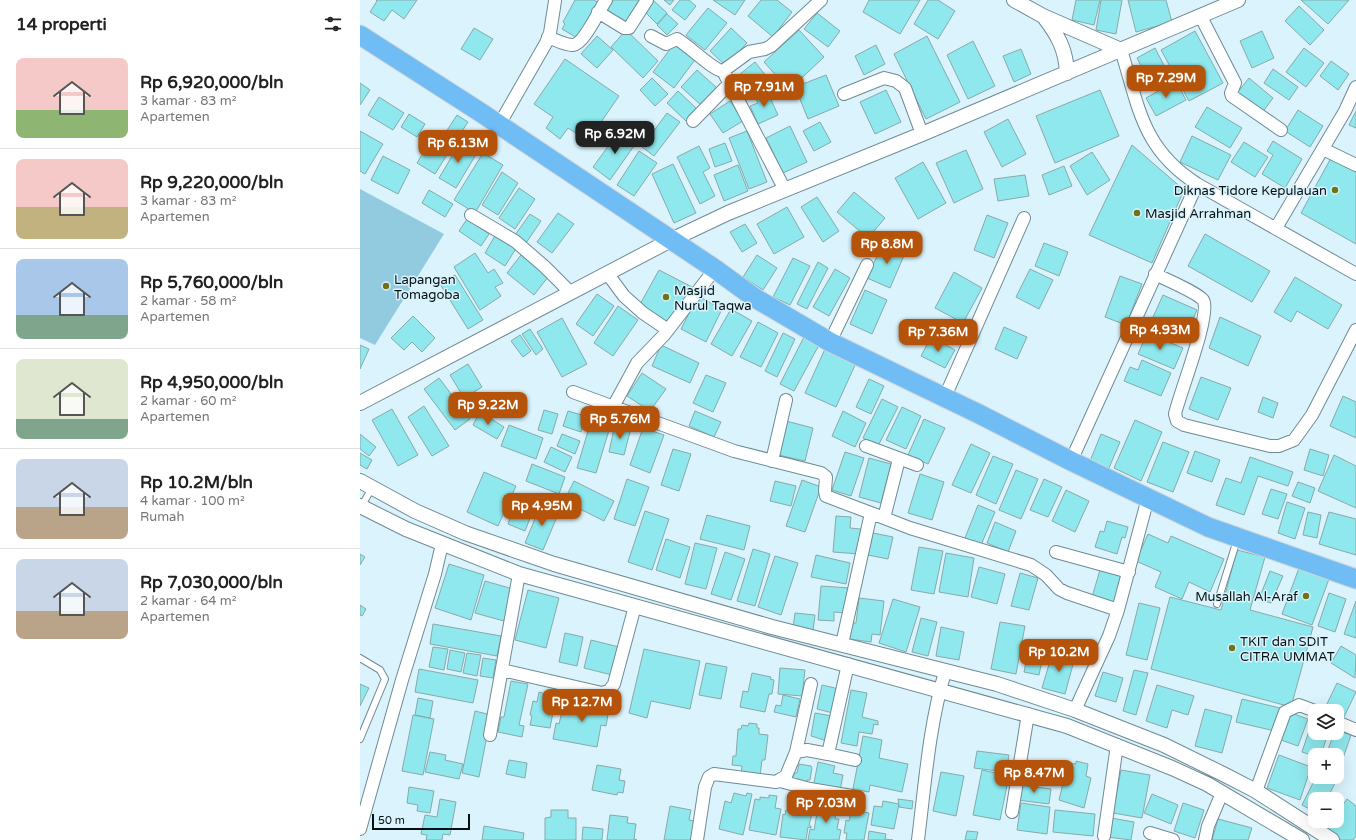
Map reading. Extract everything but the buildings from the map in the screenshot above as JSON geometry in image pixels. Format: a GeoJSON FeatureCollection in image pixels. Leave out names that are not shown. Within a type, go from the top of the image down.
{"type":"FeatureCollection","features":[{"type":"Feature","properties":{"kind":"highway"},"geometry":{"type":"LineString","coordinates":[[360,35],[499,125],[787,318],[830,342],[944,399],[979,414],[1071,462],[1148,498],[1237,538],[1356,579]]}},
{"type":"Feature","properties":{"kind":"street"},"geometry":{"type":"LineString","coordinates":[[499,125],[548,37],[556,0]]}},
{"type":"Feature","properties":{"kind":"street"},"geometry":{"type":"LineString","coordinates":[[548,37],[565,44],[578,44],[586,34],[606,0]]}},
{"type":"Feature","properties":{"kind":"street"},"geometry":{"type":"LineString","coordinates":[[598,12],[624,28],[629,28],[647,0]]}},
{"type":"Feature","properties":{"kind":"street"},"geometry":{"type":"LineString","coordinates":[[651,36],[666,44],[677,39],[717,70],[723,71],[749,52],[765,49],[771,46],[821,0]]}},
{"type":"Feature","properties":{"kind":"street"},"geometry":{"type":"LineString","coordinates":[[1014,0],[1043,16],[1121,50],[1144,124],[1153,143],[1164,158],[1183,175],[1356,274]]}},
{"type":"Feature","properties":{"kind":"street"},"geometry":{"type":"LineString","coordinates":[[360,403],[570,292],[671,240],[728,213],[922,134],[1201,17],[1238,0]]}},
{"type":"Feature","properties":{"kind":"street"},"geometry":{"type":"LineString","coordinates":[[1043,16],[1060,39],[1066,59],[1067,73]]}},
{"type":"Feature","properties":{"kind":"street"},"geometry":{"type":"LineString","coordinates":[[1201,17],[1234,80],[1235,83],[1231,93],[1232,96],[1281,130]]}},
{"type":"Feature","properties":{"kind":"street"},"geometry":{"type":"LineString","coordinates":[[723,71],[785,190]]}},
{"type":"Feature","properties":{"kind":"street"},"geometry":{"type":"LineString","coordinates":[[844,94],[884,78],[896,81],[905,88],[922,134]]}},
{"type":"Feature","properties":{"kind":"street"},"geometry":{"type":"LineString","coordinates":[[694,121],[730,83]]}},
{"type":"Feature","properties":{"kind":"street"},"geometry":{"type":"LineString","coordinates":[[1276,228],[1345,111],[1356,87]]}},
{"type":"Feature","properties":{"kind":"street"},"geometry":{"type":"LineString","coordinates":[[1323,149],[1356,165]]}},
{"type":"Feature","properties":{"kind":"street"},"geometry":{"type":"LineString","coordinates":[[1071,462],[1112,375],[1155,274],[1197,184]]}},
{"type":"Feature","properties":{"kind":"street"},"geometry":{"type":"LineString","coordinates":[[471,215],[515,241],[546,267],[570,292]]}},
{"type":"Feature","properties":{"kind":"street"},"geometry":{"type":"LineString","coordinates":[[944,399],[1024,218]]}},
{"type":"Feature","properties":{"kind":"street"},"geometry":{"type":"LineString","coordinates":[[830,342],[867,265]]}},
{"type":"Feature","properties":{"kind":"street"},"geometry":{"type":"LineString","coordinates":[[612,407],[637,363],[668,330],[715,269]]}},
{"type":"Feature","properties":{"kind":"street"},"geometry":{"type":"LineString","coordinates":[[608,273],[624,296],[643,313],[668,330]]}},
{"type":"Feature","properties":{"kind":"street"},"geometry":{"type":"LineString","coordinates":[[1155,274],[1201,298],[1206,307],[1203,324],[1175,414],[1177,421],[1184,425],[1270,446],[1288,444],[1294,440],[1312,415],[1356,330]]}},
{"type":"Feature","properties":{"kind":"street"},"geometry":{"type":"LineString","coordinates":[[573,392],[734,451],[824,474],[827,480],[825,491],[826,496],[884,518],[1031,565],[1046,575],[1052,583],[1063,591],[1118,610]]}},
{"type":"Feature","properties":{"kind":"street"},"geometry":{"type":"LineString","coordinates":[[772,461],[786,400]]}},
{"type":"Feature","properties":{"kind":"street"},"geometry":{"type":"LineString","coordinates":[[866,446],[917,465]]}},
{"type":"Feature","properties":{"kind":"street"},"geometry":{"type":"LineString","coordinates":[[884,518],[899,459]]}},
{"type":"Feature","properties":{"kind":"street"},"geometry":{"type":"LineString","coordinates":[[360,481],[415,511],[465,533],[554,564],[772,627],[997,684],[1074,710],[1164,745],[1256,791],[1332,840]]}},
{"type":"Feature","properties":{"kind":"street"},"geometry":{"type":"LineString","coordinates":[[1074,710],[1109,636],[1129,572],[1148,498]]}},
{"type":"Feature","properties":{"kind":"street"},"geometry":{"type":"LineString","coordinates":[[360,507],[406,529],[519,574],[1068,726],[1172,768],[1222,793],[1302,840]]}},
{"type":"Feature","properties":{"kind":"street"},"geometry":{"type":"LineString","coordinates":[[842,644],[871,513]]}},
{"type":"Feature","properties":{"kind":"street"},"geometry":{"type":"LineString","coordinates":[[360,829],[402,680],[435,574],[442,544]]}},
{"type":"Feature","properties":{"kind":"street"},"geometry":{"type":"LineString","coordinates":[[1056,552],[1129,572]]}},
{"type":"Feature","properties":{"kind":"street"},"geometry":{"type":"LineString","coordinates":[[490,735],[519,574]]}},
{"type":"Feature","properties":{"kind":"street"},"geometry":{"type":"LineString","coordinates":[[502,670],[602,693],[609,691],[614,684],[635,606]]}},
{"type":"Feature","properties":{"kind":"street"},"geometry":{"type":"LineString","coordinates":[[828,754],[848,664]]}},
{"type":"Feature","properties":{"kind":"street"},"geometry":{"type":"LineString","coordinates":[[918,840],[939,690],[945,672]]}},
{"type":"Feature","properties":{"kind":"street"},"geometry":{"type":"LineString","coordinates":[[780,781],[789,772],[792,758],[796,752],[811,684]]}},
{"type":"Feature","properties":{"kind":"street"},"geometry":{"type":"LineString","coordinates":[[1256,791],[1285,712],[1299,705],[1308,708]]}},
{"type":"Feature","properties":{"kind":"street"},"geometry":{"type":"LineString","coordinates":[[1012,812],[1028,714]]}},
{"type":"Feature","properties":{"kind":"street"},"geometry":{"type":"LineString","coordinates":[[1344,725],[1356,730]]}},
{"type":"Feature","properties":{"kind":"street"},"geometry":{"type":"LineString","coordinates":[[1104,836],[1117,745]]}},
{"type":"Feature","properties":{"kind":"street"},"geometry":{"type":"LineString","coordinates":[[796,752],[807,750],[855,760]]}},
{"type":"Feature","properties":{"kind":"street"},"geometry":{"type":"LineString","coordinates":[[698,840],[706,787],[709,777],[714,774],[780,781],[810,789],[852,796]]}},
{"type":"Feature","properties":{"kind":"street"},"geometry":{"type":"LineString","coordinates":[[1205,840],[1208,826],[1222,793]]}},
{"type":"Feature","properties":{"kind":"street"},"geometry":{"type":"LineString","coordinates":[[1150,833],[1173,840]]}},
{"type":"Feature","properties":{"kind":"lane"},"geometry":{"type":"LineString","coordinates":[[360,507],[372,488]]}},
{"type":"Feature","properties":{"kind":"lane"},"geometry":{"type":"LineString","coordinates":[[1217,604],[1237,538]]}},
{"type":"Feature","properties":{"kind":"lane"},"geometry":{"type":"LineString","coordinates":[[360,658],[380,670],[385,676],[360,739]]}},
{"type":"Feature","properties":{"kind":"shaded area","name":"Lapangan Tomagoba"},"geometry":{"type":"Polygon","coordinates":[[[360,189],[444,234],[375,345],[360,338],[360,189]]]}},
{"type":"Feature","properties":{"kind":"place","name":"Diknas Tidore Kepulauan"},"geometry":{"type":"Point","coordinates":[1335,190]}},
{"type":"Feature","properties":{"kind":"place","name":"Masjid Arrahman"},"geometry":{"type":"Point","coordinates":[1137,213]}},
{"type":"Feature","properties":{"kind":"place","name":"Lapangan Tomagoba"},"geometry":{"type":"Point","coordinates":[386,286]}},
{"type":"Feature","properties":{"kind":"place","name":"Masjid Nurul Taqwa"},"geometry":{"type":"Point","coordinates":[666,297]}},
{"type":"Feature","properties":{"kind":"place","name":"Musallah Al-Araf"},"geometry":{"type":"Point","coordinates":[1306,596]}},
{"type":"Feature","properties":{"kind":"place","name":"TKIT dan SDIT CITRA UMMAT"},"geometry":{"type":"Point","coordinates":[1232,648]}}]}
